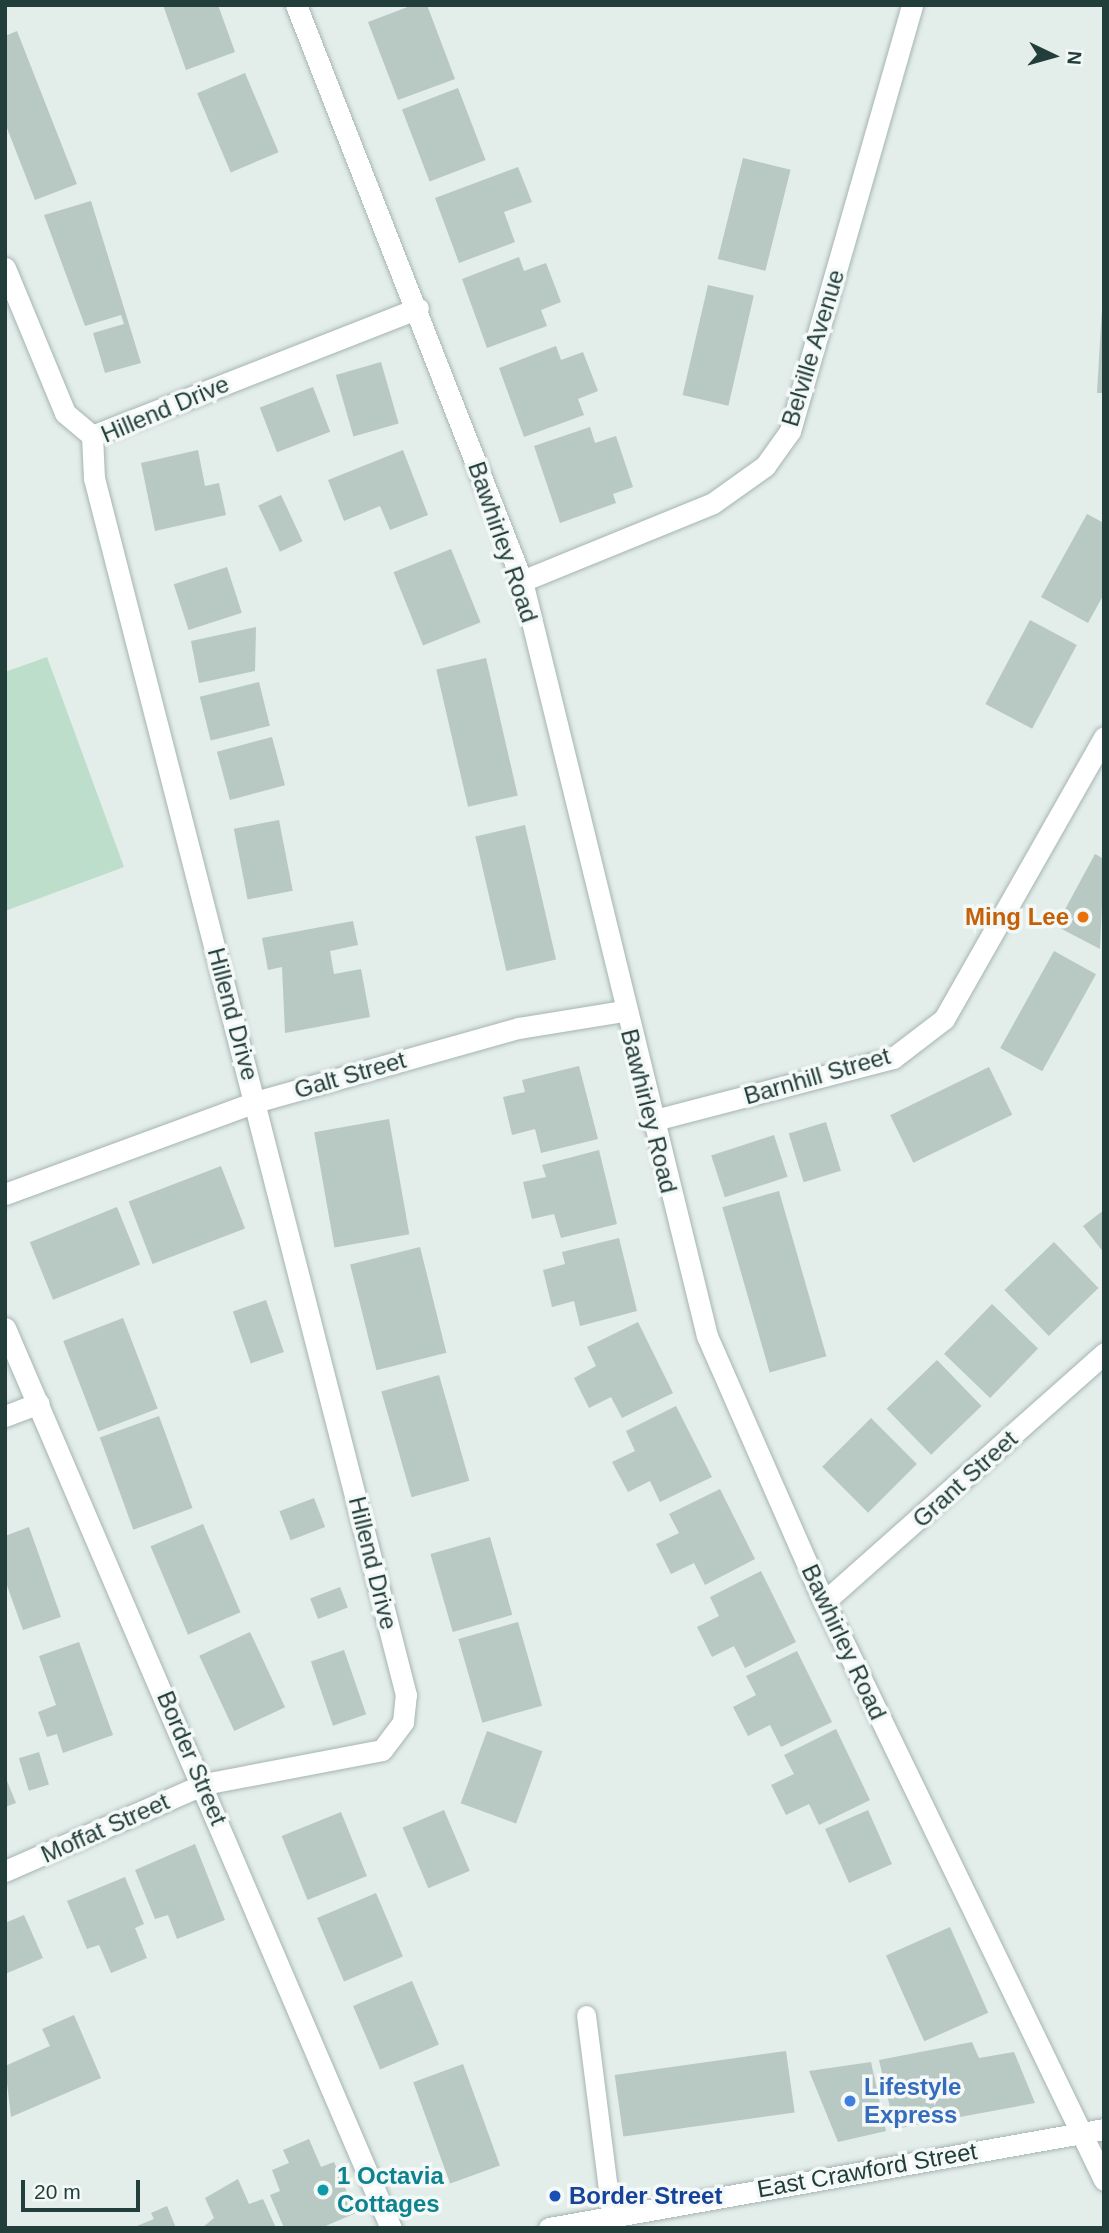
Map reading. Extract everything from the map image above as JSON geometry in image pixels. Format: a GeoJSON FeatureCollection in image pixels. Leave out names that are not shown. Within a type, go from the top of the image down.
{"type":"FeatureCollection","features":[{"type":"Feature","properties":{"kind":"street","name":"Bawhirley Road"},"geometry":{"type":"LineString","coordinates":[[296,5],[418,308],[522,581],[624,1011],[707,1336],[824,1602],[1104,2180]]}},
{"type":"Feature","properties":{"kind":"street","name":"Belville Avenue"},"geometry":{"type":"LineString","coordinates":[[522,581],[713,503],[765,467],[790,431],[912,5]]}},
{"type":"Feature","properties":{"kind":"street"},"geometry":{"type":"LineString","coordinates":[[5,268],[65,413],[92,436]]}},
{"type":"Feature","properties":{"kind":"street","name":"Hillend Drive"},"geometry":{"type":"LineString","coordinates":[[204,1784],[382,1750],[403,1722],[406,1695],[94,478],[92,436],[418,308]]}},
{"type":"Feature","properties":{"kind":"street","name":"Barnhill Street"},"geometry":{"type":"LineString","coordinates":[[652,1121],[893,1058],[944,1019],[1104,737]]}},
{"type":"Feature","properties":{"kind":"street","name":"Galt Street"},"geometry":{"type":"LineString","coordinates":[[5,1194],[255,1102],[519,1028],[624,1011]]}},
{"type":"Feature","properties":{"kind":"street","name":"Border Street"},"geometry":{"type":"LineString","coordinates":[[5,1328],[204,1784],[391,2228]]}},
{"type":"Feature","properties":{"kind":"street","name":"Grant Street"},"geometry":{"type":"LineString","coordinates":[[824,1602],[1104,1353]]}},
{"type":"Feature","properties":{"kind":"street"},"geometry":{"type":"LineString","coordinates":[[5,1416],[39,1403]]}},
{"type":"Feature","properties":{"kind":"street","name":"Moffat Street"},"geometry":{"type":"LineString","coordinates":[[5,1871],[204,1784]]}},
{"type":"Feature","properties":{"kind":"street","name":"East Crawford Street"},"geometry":{"type":"LineString","coordinates":[[549,2228],[611,2214],[1104,2129]]}},
{"type":"Feature","properties":{"kind":"lane"},"geometry":{"type":"LineString","coordinates":[[586,2015],[611,2214]]}},
{"type":"Feature","properties":{"kind":"green space"},"geometry":{"type":"Polygon","coordinates":[[[47,657],[124,867],[5,911],[5,672],[47,657]]]}},
{"type":"Feature","properties":{"kind":"building"},"geometry":{"type":"Polygon","coordinates":[[[163,5],[218,5],[235,52],[186,70],[163,5]]]}},
{"type":"Feature","properties":{"kind":"building"},"geometry":{"type":"Polygon","coordinates":[[[413,5],[427,5],[455,79],[398,100],[368,22],[413,5]]]}},
{"type":"Feature","properties":{"kind":"building"},"geometry":{"type":"Polygon","coordinates":[[[17,31],[77,184],[35,200],[5,123],[5,36],[17,31]]]}},
{"type":"Feature","properties":{"kind":"building"},"geometry":{"type":"Polygon","coordinates":[[[245,73],[279,152],[231,172],[197,93],[245,73]]]}},
{"type":"Feature","properties":{"kind":"building"},"geometry":{"type":"Polygon","coordinates":[[[458,88],[486,160],[430,181],[402,110],[458,88]]]}},
{"type":"Feature","properties":{"kind":"building"},"geometry":{"type":"Polygon","coordinates":[[[743,158],[791,170],[765,271],[718,259],[743,158]]]}},
{"type":"Feature","properties":{"kind":"building"},"geometry":{"type":"Polygon","coordinates":[[[518,167],[532,202],[504,212],[515,242],[459,263],[435,198],[518,167]]]}},
{"type":"Feature","properties":{"kind":"building"},"geometry":{"type":"Polygon","coordinates":[[[91,201],[141,363],[105,373],[93,333],[124,324],[121,315],[85,326],[44,215],[91,201]]]}},
{"type":"Feature","properties":{"kind":"building"},"geometry":{"type":"Polygon","coordinates":[[[519,257],[524,271],[546,263],[561,302],[541,310],[547,326],[487,348],[462,279],[519,257]]]}},
{"type":"Feature","properties":{"kind":"building"},"geometry":{"type":"Polygon","coordinates":[[[1104,275],[1104,393],[1097,393],[1104,275]]]}},
{"type":"Feature","properties":{"kind":"building"},"geometry":{"type":"Polygon","coordinates":[[[708,285],[754,296],[728,406],[683,395],[708,285]]]}},
{"type":"Feature","properties":{"kind":"building"},"geometry":{"type":"Polygon","coordinates":[[[556,346],[561,360],[583,352],[598,391],[578,399],[584,415],[524,437],[499,368],[556,346]]]}},
{"type":"Feature","properties":{"kind":"building"},"geometry":{"type":"Polygon","coordinates":[[[381,362],[399,424],[353,436],[336,375],[381,362]]]}},
{"type":"Feature","properties":{"kind":"building"},"geometry":{"type":"Polygon","coordinates":[[[313,387],[330,432],[277,452],[260,407],[313,387]]]}},
{"type":"Feature","properties":{"kind":"building"},"geometry":{"type":"Polygon","coordinates":[[[590,427],[595,443],[616,436],[633,487],[613,494],[616,503],[560,523],[534,446],[590,427]]]}},
{"type":"Feature","properties":{"kind":"building"},"geometry":{"type":"Polygon","coordinates":[[[198,450],[205,486],[219,483],[226,515],[155,531],[141,463],[198,450]]]}},
{"type":"Feature","properties":{"kind":"building"},"geometry":{"type":"Polygon","coordinates":[[[403,450],[428,515],[390,530],[380,506],[344,521],[328,480],[403,450]]]}},
{"type":"Feature","properties":{"kind":"building"},"geometry":{"type":"Polygon","coordinates":[[[281,495],[303,541],[280,552],[258,506],[281,495]]]}},
{"type":"Feature","properties":{"kind":"building"},"geometry":{"type":"Polygon","coordinates":[[[1087,514],[1104,523],[1104,594],[1088,623],[1041,597],[1087,514]]]}},
{"type":"Feature","properties":{"kind":"building"},"geometry":{"type":"Polygon","coordinates":[[[451,549],[481,622],[423,645],[394,572],[451,549]]]}},
{"type":"Feature","properties":{"kind":"building"},"geometry":{"type":"Polygon","coordinates":[[[227,567],[242,613],[189,630],[174,584],[227,567]]]}},
{"type":"Feature","properties":{"kind":"building"},"geometry":{"type":"Polygon","coordinates":[[[1030,620],[1077,645],[1032,729],[985,704],[1030,620]]]}},
{"type":"Feature","properties":{"kind":"building"},"geometry":{"type":"Polygon","coordinates":[[[256,627],[255,671],[199,683],[191,641],[256,627]]]}},
{"type":"Feature","properties":{"kind":"building"},"geometry":{"type":"Polygon","coordinates":[[[486,658],[518,795],[468,807],[436,669],[486,658]]]}},
{"type":"Feature","properties":{"kind":"building"},"geometry":{"type":"Polygon","coordinates":[[[259,682],[270,726],[211,740],[200,697],[259,682]]]}},
{"type":"Feature","properties":{"kind":"building"},"geometry":{"type":"Polygon","coordinates":[[[272,737],[285,785],[230,800],[217,752],[272,737]]]}},
{"type":"Feature","properties":{"kind":"building"},"geometry":{"type":"Polygon","coordinates":[[[279,820],[293,891],[248,899],[234,829],[279,820]]]}},
{"type":"Feature","properties":{"kind":"building"},"geometry":{"type":"Polygon","coordinates":[[[525,825],[556,959],[506,971],[475,836],[525,825]]]}},
{"type":"Feature","properties":{"kind":"building","name":"Ming Lee"},"geometry":{"type":"Polygon","coordinates":[[[1095,854],[1104,859],[1100,949],[1056,926],[1095,854]]]}},
{"type":"Feature","properties":{"kind":"building"},"geometry":{"type":"Polygon","coordinates":[[[353,921],[358,945],[330,951],[334,974],[361,969],[370,1017],[285,1033],[282,967],[268,970],[262,938],[353,921]]]}},
{"type":"Feature","properties":{"kind":"building"},"geometry":{"type":"Polygon","coordinates":[[[1054,951],[1096,974],[1042,1071],[1000,1048],[1054,951]]]}},
{"type":"Feature","properties":{"kind":"building"},"geometry":{"type":"Polygon","coordinates":[[[579,1066],[598,1139],[541,1153],[535,1129],[512,1135],[503,1097],[525,1092],[522,1080],[579,1066]]]}},
{"type":"Feature","properties":{"kind":"building"},"geometry":{"type":"Polygon","coordinates":[[[989,1067],[1012,1115],[913,1163],[890,1115],[989,1067]]]}},
{"type":"Feature","properties":{"kind":"building"},"geometry":{"type":"Polygon","coordinates":[[[389,1119],[409,1234],[334,1247],[314,1132],[389,1119]]]}},
{"type":"Feature","properties":{"kind":"building"},"geometry":{"type":"Polygon","coordinates":[[[826,1122],[841,1171],[804,1182],[789,1133],[826,1122]]]}},
{"type":"Feature","properties":{"kind":"building"},"geometry":{"type":"Polygon","coordinates":[[[774,1135],[788,1177],[725,1197],[711,1155],[774,1135]]]}},
{"type":"Feature","properties":{"kind":"building"},"geometry":{"type":"Polygon","coordinates":[[[599,1150],[617,1224],[561,1238],[554,1214],[532,1219],[523,1182],[546,1177],[542,1165],[599,1150]]]}},
{"type":"Feature","properties":{"kind":"building"},"geometry":{"type":"Polygon","coordinates":[[[221,1166],[245,1229],[153,1264],[129,1201],[221,1166]]]}},
{"type":"Feature","properties":{"kind":"building"},"geometry":{"type":"Polygon","coordinates":[[[779,1191],[826,1356],[770,1373],[722,1207],[779,1191]]]}},
{"type":"Feature","properties":{"kind":"building"},"geometry":{"type":"Polygon","coordinates":[[[117,1207],[140,1264],[53,1300],[30,1242],[117,1207]]]}},
{"type":"Feature","properties":{"kind":"building"},"geometry":{"type":"Polygon","coordinates":[[[1104,1210],[1104,1253],[1083,1226],[1104,1210]]]}},
{"type":"Feature","properties":{"kind":"building"},"geometry":{"type":"Polygon","coordinates":[[[619,1238],[637,1311],[580,1326],[574,1301],[552,1307],[543,1270],[565,1264],[562,1252],[619,1238]]]}},
{"type":"Feature","properties":{"kind":"building"},"geometry":{"type":"Polygon","coordinates":[[[1054,1242],[1098,1288],[1049,1336],[1004,1290],[1054,1242]]]}},
{"type":"Feature","properties":{"kind":"building"},"geometry":{"type":"Polygon","coordinates":[[[420,1247],[446,1353],[377,1370],[350,1264],[420,1247]]]}},
{"type":"Feature","properties":{"kind":"building"},"geometry":{"type":"Polygon","coordinates":[[[266,1300],[284,1352],[251,1363],[233,1311],[266,1300]]]}},
{"type":"Feature","properties":{"kind":"building"},"geometry":{"type":"Polygon","coordinates":[[[992,1304],[1038,1348],[990,1398],[944,1354],[992,1304]]]}},
{"type":"Feature","properties":{"kind":"building"},"geometry":{"type":"Polygon","coordinates":[[[123,1318],[158,1409],[98,1431],[63,1341],[123,1318]]]}},
{"type":"Feature","properties":{"kind":"building"},"geometry":{"type":"Polygon","coordinates":[[[638,1322],[673,1393],[622,1418],[611,1397],[589,1408],[574,1378],[596,1366],[587,1347],[638,1322]]]}},
{"type":"Feature","properties":{"kind":"building"},"geometry":{"type":"Polygon","coordinates":[[[937,1360],[981,1406],[931,1455],[887,1409],[937,1360]]]}},
{"type":"Feature","properties":{"kind":"building"},"geometry":{"type":"Polygon","coordinates":[[[439,1375],[469,1481],[412,1497],[381,1392],[439,1375]]]}},
{"type":"Feature","properties":{"kind":"building"},"geometry":{"type":"Polygon","coordinates":[[[676,1406],[712,1477],[660,1502],[650,1481],[628,1492],[612,1462],[635,1451],[626,1431],[676,1406]]]}},
{"type":"Feature","properties":{"kind":"building"},"geometry":{"type":"Polygon","coordinates":[[[159,1416],[193,1508],[133,1530],[100,1438],[159,1416]]]}},
{"type":"Feature","properties":{"kind":"building"},"geometry":{"type":"Polygon","coordinates":[[[871,1418],[917,1464],[868,1513],[822,1467],[871,1418]]]}},
{"type":"Feature","properties":{"kind":"building"},"geometry":{"type":"Polygon","coordinates":[[[720,1489],[755,1559],[705,1585],[694,1563],[671,1574],[656,1544],[679,1533],[669,1514],[720,1489]]]}},
{"type":"Feature","properties":{"kind":"building"},"geometry":{"type":"Polygon","coordinates":[[[314,1498],[325,1527],[291,1540],[279,1511],[314,1498]]]}},
{"type":"Feature","properties":{"kind":"building"},"geometry":{"type":"Polygon","coordinates":[[[203,1524],[241,1612],[188,1635],[151,1546],[203,1524]]]}},
{"type":"Feature","properties":{"kind":"building"},"geometry":{"type":"Polygon","coordinates":[[[29,1527],[61,1617],[23,1630],[5,1580],[5,1536],[29,1527]]]}},
{"type":"Feature","properties":{"kind":"building"},"geometry":{"type":"Polygon","coordinates":[[[490,1537],[512,1615],[453,1632],[430,1554],[490,1537]]]}},
{"type":"Feature","properties":{"kind":"building"},"geometry":{"type":"Polygon","coordinates":[[[761,1571],[796,1642],[745,1668],[734,1646],[712,1657],[697,1627],[719,1616],[710,1597],[761,1571]]]}},
{"type":"Feature","properties":{"kind":"building"},"geometry":{"type":"Polygon","coordinates":[[[340,1587],[348,1608],[318,1619],[310,1598],[340,1587]]]}},
{"type":"Feature","properties":{"kind":"building"},"geometry":{"type":"Polygon","coordinates":[[[518,1622],[542,1706],[482,1723],[458,1639],[518,1622]]]}},
{"type":"Feature","properties":{"kind":"building"},"geometry":{"type":"Polygon","coordinates":[[[250,1632],[285,1707],[234,1731],[199,1656],[250,1632]]]}},
{"type":"Feature","properties":{"kind":"building"},"geometry":{"type":"Polygon","coordinates":[[[79,1642],[113,1735],[63,1753],[57,1734],[47,1737],[38,1712],[56,1705],[39,1656],[79,1642]]]}},
{"type":"Feature","properties":{"kind":"building"},"geometry":{"type":"Polygon","coordinates":[[[344,1650],[366,1714],[333,1726],[311,1661],[344,1650]]]}},
{"type":"Feature","properties":{"kind":"building"},"geometry":{"type":"Polygon","coordinates":[[[797,1651],[832,1722],[781,1747],[770,1725],[748,1736],[733,1707],[756,1695],[746,1676],[797,1651]]]}},
{"type":"Feature","properties":{"kind":"building"},"geometry":{"type":"Polygon","coordinates":[[[836,1729],[870,1800],[819,1825],[809,1804],[786,1815],[771,1785],[794,1774],[784,1755],[836,1729]]]}},
{"type":"Feature","properties":{"kind":"building"},"geometry":{"type":"Polygon","coordinates":[[[487,1731],[542,1751],[516,1824],[461,1803],[487,1731]]]}},
{"type":"Feature","properties":{"kind":"building"},"geometry":{"type":"Polygon","coordinates":[[[39,1752],[49,1785],[29,1791],[19,1758],[39,1752]]]}},
{"type":"Feature","properties":{"kind":"building"},"geometry":{"type":"Polygon","coordinates":[[[5,1776],[16,1803],[5,1807],[5,1776]]]}},
{"type":"Feature","properties":{"kind":"building"},"geometry":{"type":"Polygon","coordinates":[[[444,1810],[470,1871],[428,1888],[403,1828],[444,1810]]]}},
{"type":"Feature","properties":{"kind":"building"},"geometry":{"type":"Polygon","coordinates":[[[868,1810],[892,1864],[849,1883],[825,1829],[868,1810]]]}},
{"type":"Feature","properties":{"kind":"building"},"geometry":{"type":"Polygon","coordinates":[[[341,1812],[367,1876],[308,1900],[282,1836],[341,1812]]]}},
{"type":"Feature","properties":{"kind":"building"},"geometry":{"type":"Polygon","coordinates":[[[195,1844],[225,1920],[177,1939],[168,1915],[155,1919],[135,1870],[195,1844]]]}},
{"type":"Feature","properties":{"kind":"building"},"geometry":{"type":"Polygon","coordinates":[[[125,1877],[144,1924],[135,1928],[147,1958],[111,1973],[99,1945],[87,1949],[67,1901],[125,1877]]]}},
{"type":"Feature","properties":{"kind":"building"},"geometry":{"type":"Polygon","coordinates":[[[376,1893],[403,1957],[344,1982],[317,1918],[376,1893]]]}},
{"type":"Feature","properties":{"kind":"building"},"geometry":{"type":"Polygon","coordinates":[[[24,1915],[43,1958],[5,1974],[5,1923],[24,1915]]]}},
{"type":"Feature","properties":{"kind":"building"},"geometry":{"type":"Polygon","coordinates":[[[950,1927],[988,2013],[924,2041],[886,1955],[950,1927]]]}},
{"type":"Feature","properties":{"kind":"building"},"geometry":{"type":"Polygon","coordinates":[[[412,1981],[439,2045],[380,2070],[353,2006],[412,1981]]]}},
{"type":"Feature","properties":{"kind":"building"},"geometry":{"type":"Polygon","coordinates":[[[74,2015],[101,2078],[11,2117],[5,2066],[50,2046],[42,2029],[74,2015]]]}},
{"type":"Feature","properties":{"kind":"building"},"geometry":{"type":"Polygon","coordinates":[[[972,2042],[979,2058],[1014,2052],[1035,2103],[895,2129],[879,2060],[972,2042]]]}},
{"type":"Feature","properties":{"kind":"building"},"geometry":{"type":"Polygon","coordinates":[[[786,2051],[795,2112],[623,2136],[615,2075],[786,2051]]]}},
{"type":"Feature","properties":{"kind":"building","name":"Lifestyle Express"},"geometry":{"type":"Polygon","coordinates":[[[871,2062],[886,2131],[838,2142],[809,2071],[871,2062]]]}},
{"type":"Feature","properties":{"kind":"building"},"geometry":{"type":"Polygon","coordinates":[[[463,2064],[500,2165],[450,2184],[413,2082],[463,2064]]]}},
{"type":"Feature","properties":{"kind":"building","name":"1 Octavia Cottages"},"geometry":{"type":"Polygon","coordinates":[[[309,2139],[321,2167],[334,2162],[356,2213],[321,2228],[284,2228],[270,2195],[280,2191],[272,2170],[289,2163],[283,2150],[309,2139]]]}},
{"type":"Feature","properties":{"kind":"building"},"geometry":{"type":"Polygon","coordinates":[[[238,2179],[249,2204],[263,2199],[276,2228],[202,2228],[214,2218],[205,2198],[238,2179]]]}},
{"type":"Feature","properties":{"kind":"building"},"geometry":{"type":"Polygon","coordinates":[[[167,2206],[176,2228],[132,2228],[154,2219],[151,2213],[167,2206]]]}},
{"type":"Feature","properties":{"kind":"place","name":"Ming Lee"},"geometry":{"type":"Point","coordinates":[1083,917]}},
{"type":"Feature","properties":{"kind":"place","name":"Lifestyle Express"},"geometry":{"type":"Point","coordinates":[850,2101]}},
{"type":"Feature","properties":{"kind":"place","name":"1 Octavia Cottages"},"geometry":{"type":"Point","coordinates":[323,2190]}},
{"type":"Feature","properties":{"kind":"place","name":"Border Street"},"geometry":{"type":"Point","coordinates":[555,2196]}}]}
